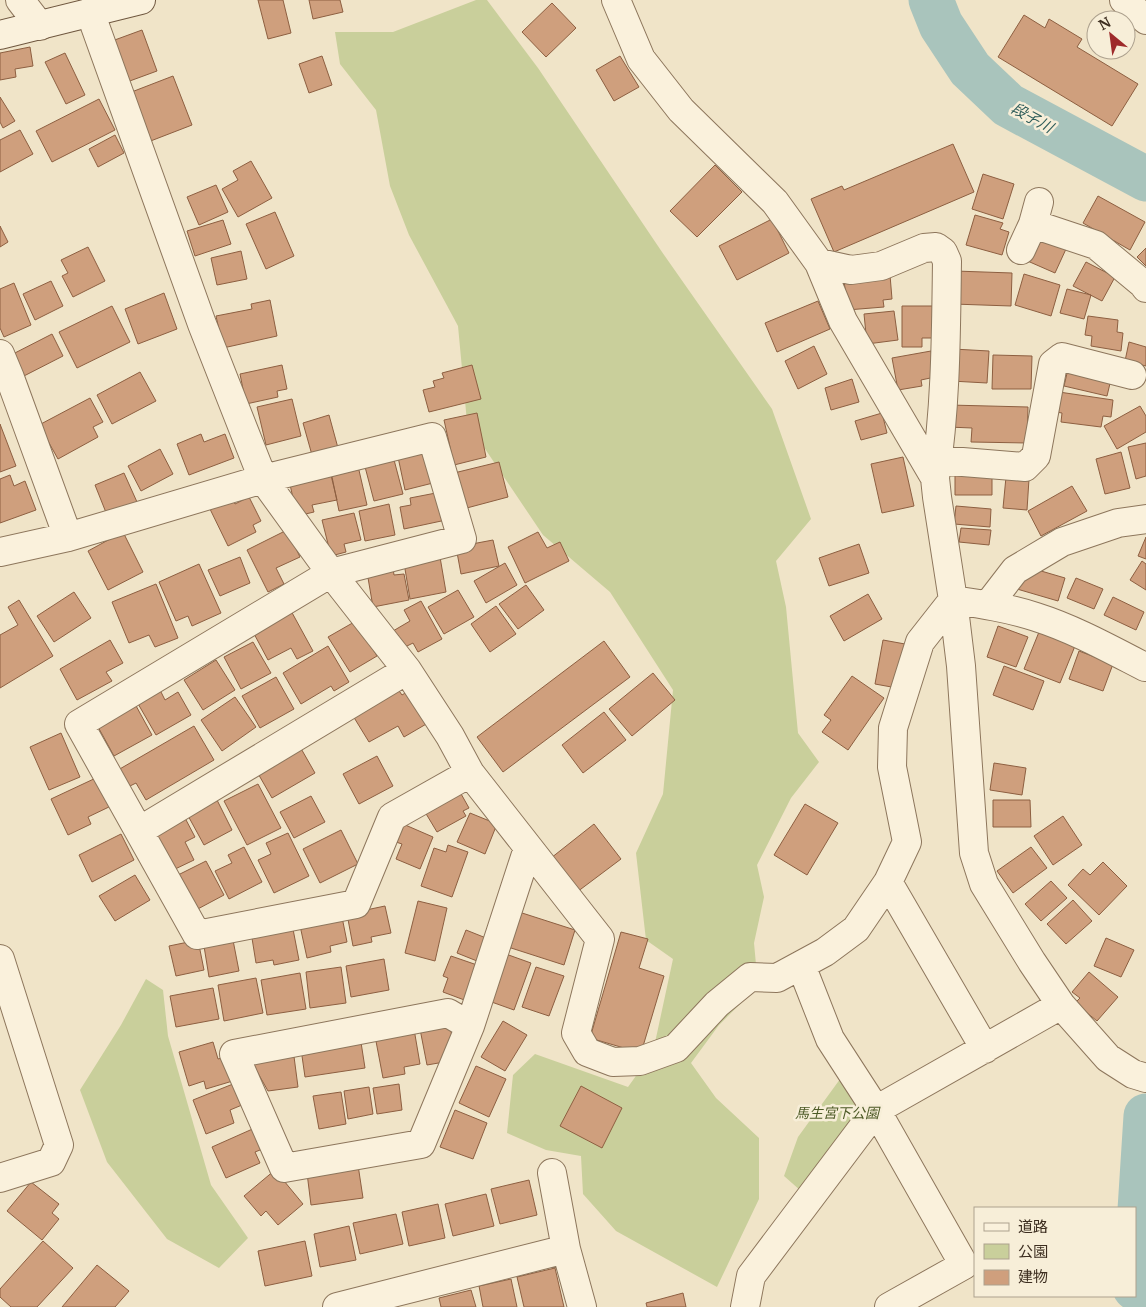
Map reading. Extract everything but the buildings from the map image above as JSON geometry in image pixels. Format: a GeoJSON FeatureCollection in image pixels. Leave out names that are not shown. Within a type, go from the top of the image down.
{"type":"FeatureCollection","features":[{"type":"Feature","properties":{"kind":"street"},"geometry":{"type":"LineString","coordinates":[[20,0],[40,26]]}},
{"type":"Feature","properties":{"kind":"street"},"geometry":{"type":"LineString","coordinates":[[0,35],[141,0]]}},
{"type":"Feature","properties":{"kind":"street"},"geometry":{"type":"LineString","coordinates":[[616,0],[641,59],[681,110],[774,202],[818,263],[843,321],[937,469]]}},
{"type":"Feature","properties":{"kind":"street"},"geometry":{"type":"LineString","coordinates":[[1124,0],[1146,20]]}},
{"type":"Feature","properties":{"kind":"street"},"geometry":{"type":"LineString","coordinates":[[90,12],[202,324],[263,479],[331,572],[407,670],[450,736],[470,773],[600,939],[576,1033],[586,1052],[614,1062],[640,1062],[676,1048],[717,1004],[750,977],[777,978],[825,952],[856,929],[888,882],[907,842],[892,767],[893,728],[920,642],[953,600]]}},
{"type":"Feature","properties":{"kind":"street"},"geometry":{"type":"LineString","coordinates":[[1021,250],[1036,213],[1096,245],[1146,288]]}},
{"type":"Feature","properties":{"kind":"street"},"geometry":{"type":"LineString","coordinates":[[818,263],[851,270],[881,266],[924,248],[936,247],[943,252],[947,261],[946,356],[937,469],[940,520],[961,666],[974,853],[984,884],[1061,1006],[1108,1058],[1140,1076]]}},
{"type":"Feature","properties":{"kind":"street"},"geometry":{"type":"LineString","coordinates":[[0,354],[68,537]]}},
{"type":"Feature","properties":{"kind":"street"},"geometry":{"type":"LineString","coordinates":[[937,469],[1025,467],[1036,456],[1053,364],[1062,357],[1132,375]]}},
{"type":"Feature","properties":{"kind":"street"},"geometry":{"type":"LineString","coordinates":[[0,552],[68,537],[263,479],[432,437],[462,538],[331,572],[79,724],[197,935],[356,904],[392,818],[470,773]]}},
{"type":"Feature","properties":{"kind":"street"},"geometry":{"type":"LineString","coordinates":[[988,605],[1015,570],[1062,542],[1118,523],[1146,519]]}},
{"type":"Feature","properties":{"kind":"street"},"geometry":{"type":"LineString","coordinates":[[953,600],[996,606],[1037,617],[1089,638],[1145,667]]}},
{"type":"Feature","properties":{"kind":"street"},"geometry":{"type":"LineString","coordinates":[[139,831],[407,670]]}},
{"type":"Feature","properties":{"kind":"street"},"geometry":{"type":"LineString","coordinates":[[470,1026],[448,1013],[234,1054],[284,1168],[421,1144],[470,1026],[528,848]]}},
{"type":"Feature","properties":{"kind":"street"},"geometry":{"type":"LineString","coordinates":[[888,882],[985,1049]]}},
{"type":"Feature","properties":{"kind":"street"},"geometry":{"type":"LineString","coordinates":[[0,959],[59,1145],[51,1162],[0,1178]]}},
{"type":"Feature","properties":{"kind":"street"},"geometry":{"type":"LineString","coordinates":[[801,965],[830,1039],[876,1110],[964,1265],[890,1307]]}},
{"type":"Feature","properties":{"kind":"street"},"geometry":{"type":"LineString","coordinates":[[745,1307],[751,1276],[876,1110],[1061,1006]]}},
{"type":"Feature","properties":{"kind":"street"},"geometry":{"type":"LineString","coordinates":[[552,1173],[566,1249],[582,1307]]}},
{"type":"Feature","properties":{"kind":"street"},"geometry":{"type":"LineString","coordinates":[[337,1307],[566,1249]]}},
{"type":"Feature","properties":{"kind":"green space"},"geometry":{"type":"Polygon","coordinates":[[[476,0],[487,0],[538,68],[662,252],[772,409],[811,519],[776,561],[786,607],[798,733],[819,762],[791,798],[757,865],[764,897],[754,943],[758,986],[719,1025],[691,1063],[716,1098],[759,1138],[759,1199],[717,1287],[616,1231],[583,1194],[581,1156],[546,1150],[507,1133],[513,1075],[535,1054],[628,1087],[653,1052],[673,959],[646,940],[636,853],[663,794],[673,690],[610,592],[543,535],[467,422],[458,326],[409,235],[390,186],[376,110],[340,64],[335,32],[393,32],[476,0]]]}},
{"type":"Feature","properties":{"kind":"green space"},"geometry":{"type":"Polygon","coordinates":[[[146,979],[163,990],[168,1036],[211,1185],[248,1238],[219,1268],[167,1239],[107,1162],[80,1090],[121,1025],[146,979]]]}},
{"type":"Feature","properties":{"kind":"green space","name":"馬生宮下公園"},"geometry":{"type":"Polygon","coordinates":[[[843,1075],[862,1110],[801,1191],[784,1176],[798,1137],[843,1075]]]}},
{"type":"Feature","properties":{"kind":"waterway","name":"段子川"},"geometry":{"type":"LineString","coordinates":[[931,0],[941,25],[970,69],[1008,105],[1146,179]]}},
{"type":"Feature","properties":{"kind":"waterway","name":"段子川"},"geometry":{"type":"LineString","coordinates":[[1136,1272],[1146,1116]]}}]}
